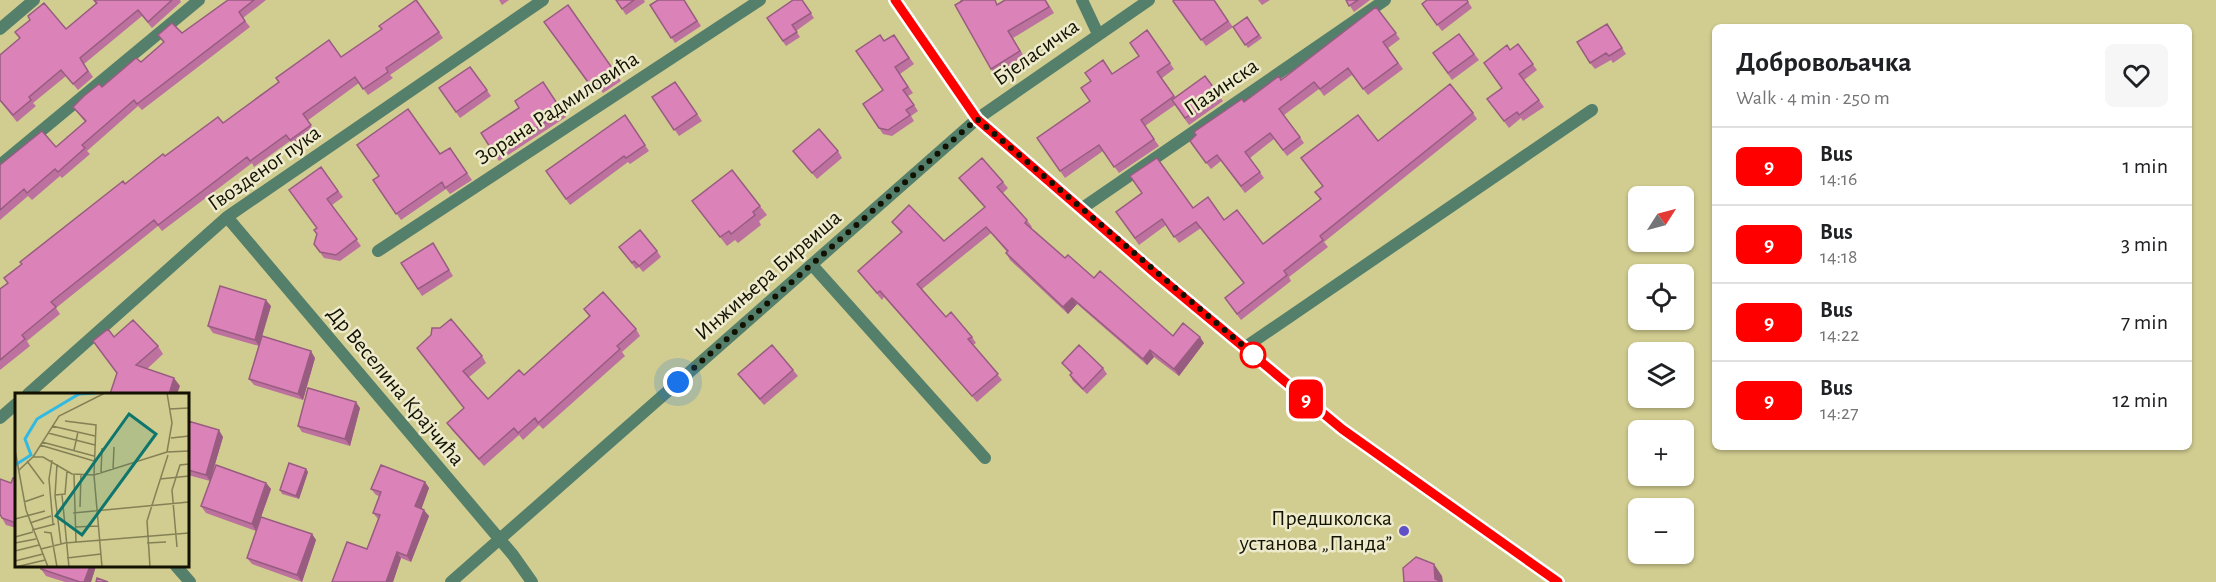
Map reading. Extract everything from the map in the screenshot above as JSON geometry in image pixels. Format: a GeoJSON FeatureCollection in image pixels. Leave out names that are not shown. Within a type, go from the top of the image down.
{"type":"FeatureCollection","features":[{"type":"Feature","properties":{"kind":"street"},"geometry":{"type":"LineString","coordinates":[[0,29],[34,0]]}},
{"type":"Feature","properties":{"kind":"street"},"geometry":{"type":"LineString","coordinates":[[0,165],[199,0]]}},
{"type":"Feature","properties":{"kind":"street","name":"Гвозденог пука"},"geometry":{"type":"LineString","coordinates":[[31,393],[227,217],[543,0]]}},
{"type":"Feature","properties":{"kind":"street","name":"Зорана Радмиловића"},"geometry":{"type":"LineString","coordinates":[[378,251],[760,0]]}},
{"type":"Feature","properties":{"kind":"street"},"geometry":{"type":"LineString","coordinates":[[895,0],[977,119],[1342,429],[1558,582]]}},
{"type":"Feature","properties":{"kind":"street"},"geometry":{"type":"LineString","coordinates":[[1082,0],[1098,34]]}},
{"type":"Feature","properties":{"kind":"street","name":"Бјеласичка"},"geometry":{"type":"LineString","coordinates":[[977,119],[1149,0]]}},
{"type":"Feature","properties":{"kind":"street","name":"Пазинска"},"geometry":{"type":"LineString","coordinates":[[1081,209],[1385,0]]}},
{"type":"Feature","properties":{"kind":"street"},"geometry":{"type":"LineString","coordinates":[[1244,348],[1592,110]]}},
{"type":"Feature","properties":{"kind":"street","name":"Инжињера Бирвиша"},"geometry":{"type":"LineString","coordinates":[[451,582],[813,266],[977,119]]}},
{"type":"Feature","properties":{"kind":"street","name":"Др Веселина Крајчића"},"geometry":{"type":"LineString","coordinates":[[227,217],[532,582]]}},
{"type":"Feature","properties":{"kind":"street"},"geometry":{"type":"LineString","coordinates":[[813,266],[985,458]]}},
{"type":"Feature","properties":{"kind":"street"},"geometry":{"type":"LineString","coordinates":[[0,418],[15,405]]}},
{"type":"Feature","properties":{"kind":"street"},"geometry":{"type":"LineString","coordinates":[[177,567],[190,582]]}},
{"type":"Feature","properties":{"kind":"building"},"geometry":{"type":"Polygon","coordinates":[[[94,0],[172,0],[148,22],[138,10],[80,58],[88,71],[73,84],[61,70],[29,97],[31,100],[13,115],[0,100],[0,55],[20,38],[15,32],[30,20],[28,16],[44,3],[66,29],[97,3],[94,0]]]}},
{"type":"Feature","properties":{"kind":"building"},"geometry":{"type":"Polygon","coordinates":[[[228,0],[254,0],[239,12],[245,21],[137,104],[134,100],[82,145],[85,148],[58,172],[55,169],[27,193],[24,189],[0,210],[0,165],[42,131],[56,147],[86,121],[73,107],[84,96],[99,84],[102,87],[136,58],[141,62],[164,42],[158,35],[172,23],[182,33],[228,0]]]}},
{"type":"Feature","properties":{"kind":"building"},"geometry":{"type":"Polygon","coordinates":[[[416,0],[439,32],[386,68],[388,72],[363,89],[355,77],[303,114],[311,125],[290,140],[286,135],[250,161],[247,157],[158,225],[154,220],[51,302],[56,307],[22,335],[25,339],[0,360],[0,289],[8,283],[4,278],[22,264],[20,262],[123,181],[125,184],[163,154],[165,156],[218,117],[223,123],[279,82],[276,78],[329,40],[341,57],[382,29],[379,26],[416,0]]]}},
{"type":"Feature","properties":{"kind":"building"},"geometry":{"type":"Polygon","coordinates":[[[616,0],[634,0],[622,9],[616,0]]]}},
{"type":"Feature","properties":{"kind":"building"},"geometry":{"type":"Polygon","coordinates":[[[658,0],[684,0],[697,21],[671,38],[650,5],[658,0]]]}},
{"type":"Feature","properties":{"kind":"building"},"geometry":{"type":"Polygon","coordinates":[[[793,0],[802,0],[811,13],[792,25],[797,32],[783,41],[767,18],[793,0]]]}},
{"type":"Feature","properties":{"kind":"building"},"geometry":{"type":"Polygon","coordinates":[[[961,0],[995,0],[997,5],[1005,0],[1045,0],[1049,7],[1008,31],[1020,51],[991,69],[955,5],[961,0]]]}},
{"type":"Feature","properties":{"kind":"building"},"geometry":{"type":"Polygon","coordinates":[[[1174,0],[1214,0],[1228,21],[1201,40],[1174,0]]]}},
{"type":"Feature","properties":{"kind":"building"},"geometry":{"type":"Polygon","coordinates":[[[1346,0],[1358,0],[1349,6],[1346,0]]]}},
{"type":"Feature","properties":{"kind":"building"},"geometry":{"type":"Polygon","coordinates":[[[1427,0],[1467,0],[1468,2],[1437,25],[1422,4],[1427,0]]]}},
{"type":"Feature","properties":{"kind":"building"},"geometry":{"type":"Polygon","coordinates":[[[568,5],[617,75],[599,87],[596,83],[591,86],[544,22],[568,5]]]}},
{"type":"Feature","properties":{"kind":"building"},"geometry":{"type":"Polygon","coordinates":[[[1376,7],[1396,33],[1383,42],[1398,63],[1363,89],[1348,68],[1320,89],[1314,82],[1279,109],[1300,137],[1283,150],[1270,133],[1245,152],[1260,172],[1241,186],[1217,155],[1206,163],[1190,141],[1196,135],[1194,132],[1242,99],[1244,102],[1279,76],[1281,80],[1376,7]]]}},
{"type":"Feature","properties":{"kind":"building"},"geometry":{"type":"Polygon","coordinates":[[[1247,17],[1259,35],[1245,45],[1233,27],[1247,17]]]}},
{"type":"Feature","properties":{"kind":"building"},"geometry":{"type":"Polygon","coordinates":[[[1607,24],[1622,48],[1609,56],[1606,53],[1590,63],[1577,42],[1607,24]]]}},
{"type":"Feature","properties":{"kind":"building"},"geometry":{"type":"Polygon","coordinates":[[[1147,30],[1170,63],[1157,72],[1174,96],[1141,120],[1154,139],[1114,167],[1099,145],[1060,171],[1037,138],[1090,101],[1081,88],[1091,81],[1085,73],[1103,60],[1112,74],[1139,56],[1130,43],[1147,30]]]}},
{"type":"Feature","properties":{"kind":"building"},"geometry":{"type":"Polygon","coordinates":[[[1459,34],[1474,54],[1448,73],[1433,53],[1459,34]]]}},
{"type":"Feature","properties":{"kind":"building"},"geometry":{"type":"Polygon","coordinates":[[[880,35],[884,41],[894,35],[909,58],[895,67],[908,87],[903,90],[914,105],[906,110],[910,115],[888,130],[879,128],[863,104],[883,90],[856,51],[880,35]]]}},
{"type":"Feature","properties":{"kind":"building"},"geometry":{"type":"Polygon","coordinates":[[[1518,44],[1533,64],[1519,74],[1539,100],[1519,115],[1517,112],[1504,121],[1487,99],[1502,88],[1484,63],[1507,45],[1510,50],[1518,44]]]}},
{"type":"Feature","properties":{"kind":"building"},"geometry":{"type":"Polygon","coordinates":[[[470,67],[487,90],[456,112],[439,88],[470,67]]]}},
{"type":"Feature","properties":{"kind":"building"},"geometry":{"type":"Polygon","coordinates":[[[1205,76],[1219,95],[1185,118],[1172,100],[1205,76]]]}},
{"type":"Feature","properties":{"kind":"building"},"geometry":{"type":"Polygon","coordinates":[[[543,82],[562,111],[495,155],[481,133],[519,108],[515,101],[543,82]]]}},
{"type":"Feature","properties":{"kind":"building"},"geometry":{"type":"Polygon","coordinates":[[[675,82],[697,114],[674,130],[652,97],[675,82]]]}},
{"type":"Feature","properties":{"kind":"building"},"geometry":{"type":"Polygon","coordinates":[[[1450,84],[1473,113],[1320,236],[1323,240],[1284,271],[1287,275],[1237,314],[1225,298],[1244,283],[1196,222],[1174,237],[1162,219],[1135,238],[1116,212],[1142,193],[1130,176],[1157,158],[1193,208],[1208,197],[1224,220],[1237,210],[1263,244],[1321,199],[1315,192],[1323,186],[1301,158],[1358,115],[1378,141],[1450,84]]]}},
{"type":"Feature","properties":{"kind":"building"},"geometry":{"type":"Polygon","coordinates":[[[408,109],[440,154],[450,148],[467,173],[445,188],[442,182],[396,214],[373,180],[379,176],[357,145],[408,109]]]}},
{"type":"Feature","properties":{"kind":"building"},"geometry":{"type":"Polygon","coordinates":[[[625,115],[645,145],[626,158],[624,156],[566,199],[546,171],[625,115]]]}},
{"type":"Feature","properties":{"kind":"building"},"geometry":{"type":"Polygon","coordinates":[[[819,129],[838,151],[812,173],[793,151],[819,129]]]}},
{"type":"Feature","properties":{"kind":"building"},"geometry":{"type":"Polygon","coordinates":[[[982,158],[1003,182],[997,187],[1027,220],[1025,223],[1065,258],[1068,255],[1094,278],[1100,271],[1173,336],[1183,323],[1200,337],[1174,369],[1150,350],[1143,359],[1072,298],[1063,307],[1006,253],[1008,251],[986,227],[917,284],[946,317],[951,312],[972,337],[968,339],[998,374],[972,396],[880,291],[877,293],[858,271],[902,232],[892,222],[909,205],[944,241],[985,207],[959,178],[982,158]]]}},
{"type":"Feature","properties":{"kind":"building"},"geometry":{"type":"Polygon","coordinates":[[[321,167],[338,191],[327,199],[357,239],[336,255],[320,252],[314,244],[317,234],[314,230],[317,228],[289,190],[321,167]]]}},
{"type":"Feature","properties":{"kind":"building"},"geometry":{"type":"Polygon","coordinates":[[[732,170],[760,206],[753,212],[755,215],[731,234],[729,231],[720,237],[692,201],[732,170]]]}},
{"type":"Feature","properties":{"kind":"building"},"geometry":{"type":"Polygon","coordinates":[[[640,230],[657,251],[639,266],[634,261],[632,263],[619,247],[640,230]]]}},
{"type":"Feature","properties":{"kind":"building"},"geometry":{"type":"Polygon","coordinates":[[[433,243],[449,270],[418,289],[401,263],[433,243]]]}},
{"type":"Feature","properties":{"kind":"building"},"geometry":{"type":"Polygon","coordinates":[[[220,286],[266,300],[255,340],[208,326],[220,286]]]}},
{"type":"Feature","properties":{"kind":"building"},"geometry":{"type":"Polygon","coordinates":[[[603,292],[636,329],[617,346],[620,349],[538,423],[535,418],[518,433],[514,428],[479,459],[447,423],[464,408],[417,348],[431,335],[432,328],[440,328],[451,319],[482,356],[463,371],[488,399],[519,370],[524,375],[590,316],[584,309],[603,292]]]}},
{"type":"Feature","properties":{"kind":"building"},"geometry":{"type":"Polygon","coordinates":[[[133,320],[158,346],[136,365],[174,378],[169,393],[110,393],[117,373],[93,341],[108,329],[114,337],[133,320]]]}},
{"type":"Feature","properties":{"kind":"building"},"geometry":{"type":"Polygon","coordinates":[[[262,336],[311,351],[298,394],[249,379],[262,336]]]}},
{"type":"Feature","properties":{"kind":"building"},"geometry":{"type":"Polygon","coordinates":[[[772,345],[793,370],[760,399],[738,374],[772,345]]]}},
{"type":"Feature","properties":{"kind":"building"},"geometry":{"type":"Polygon","coordinates":[[[1079,345],[1103,368],[1083,389],[1062,363],[1079,345]]]}},
{"type":"Feature","properties":{"kind":"building"},"geometry":{"type":"Polygon","coordinates":[[[308,388],[356,402],[345,439],[298,426],[308,388]]]}},
{"type":"Feature","properties":{"kind":"building"},"geometry":{"type":"Polygon","coordinates":[[[189,421],[219,430],[206,475],[189,470],[189,421]]]}},
{"type":"Feature","properties":{"kind":"building"},"geometry":{"type":"Polygon","coordinates":[[[289,463],[306,469],[296,496],[280,490],[289,463]]]}},
{"type":"Feature","properties":{"kind":"building"},"geometry":{"type":"Polygon","coordinates":[[[216,465],[266,483],[252,524],[201,506],[216,465]]]}},
{"type":"Feature","properties":{"kind":"building"},"geometry":{"type":"Polygon","coordinates":[[[381,465],[425,482],[415,506],[424,510],[407,556],[397,552],[386,582],[332,582],[347,542],[367,549],[380,515],[373,513],[381,492],[371,489],[381,465]]]}},
{"type":"Feature","properties":{"kind":"building"},"geometry":{"type":"Polygon","coordinates":[[[13,478],[15,479],[15,523],[2,518],[0,514],[0,479],[11,483],[13,478]]]}},
{"type":"Feature","properties":{"kind":"building"},"geometry":{"type":"Polygon","coordinates":[[[261,517],[312,534],[297,575],[247,558],[261,517]]]}},
{"type":"Feature","properties":{"kind":"building"},"geometry":{"type":"Polygon","coordinates":[[[1416,557],[1434,564],[1435,579],[1442,582],[1404,582],[1403,568],[1416,557]]]}},
{"type":"Feature","properties":{"kind":"building"},"geometry":{"type":"Polygon","coordinates":[[[42,567],[90,567],[84,582],[41,569],[42,567]]]}},
{"type":"Feature","properties":{"kind":"building"},"geometry":{"type":"Polygon","coordinates":[[[97,578],[108,582],[96,582],[97,578]]]}},
{"type":"Feature","properties":{"kind":"bus line","name":"9"},"geometry":{"type":"LineString","coordinates":[[895,0],[977,119],[1157,275],[1342,429],[1558,582]]}},
{"type":"Feature","properties":{"kind":"place","name":"Предшколска установа „Панда”"},"geometry":{"type":"Point","coordinates":[1404,531]}},
{"type":"Feature","properties":{"kind":"route"},"geometry":{"type":"LineString","coordinates":[[678,382],[813,266],[977,119],[1157,275],[1261,361],[1253,355]]}}]}
